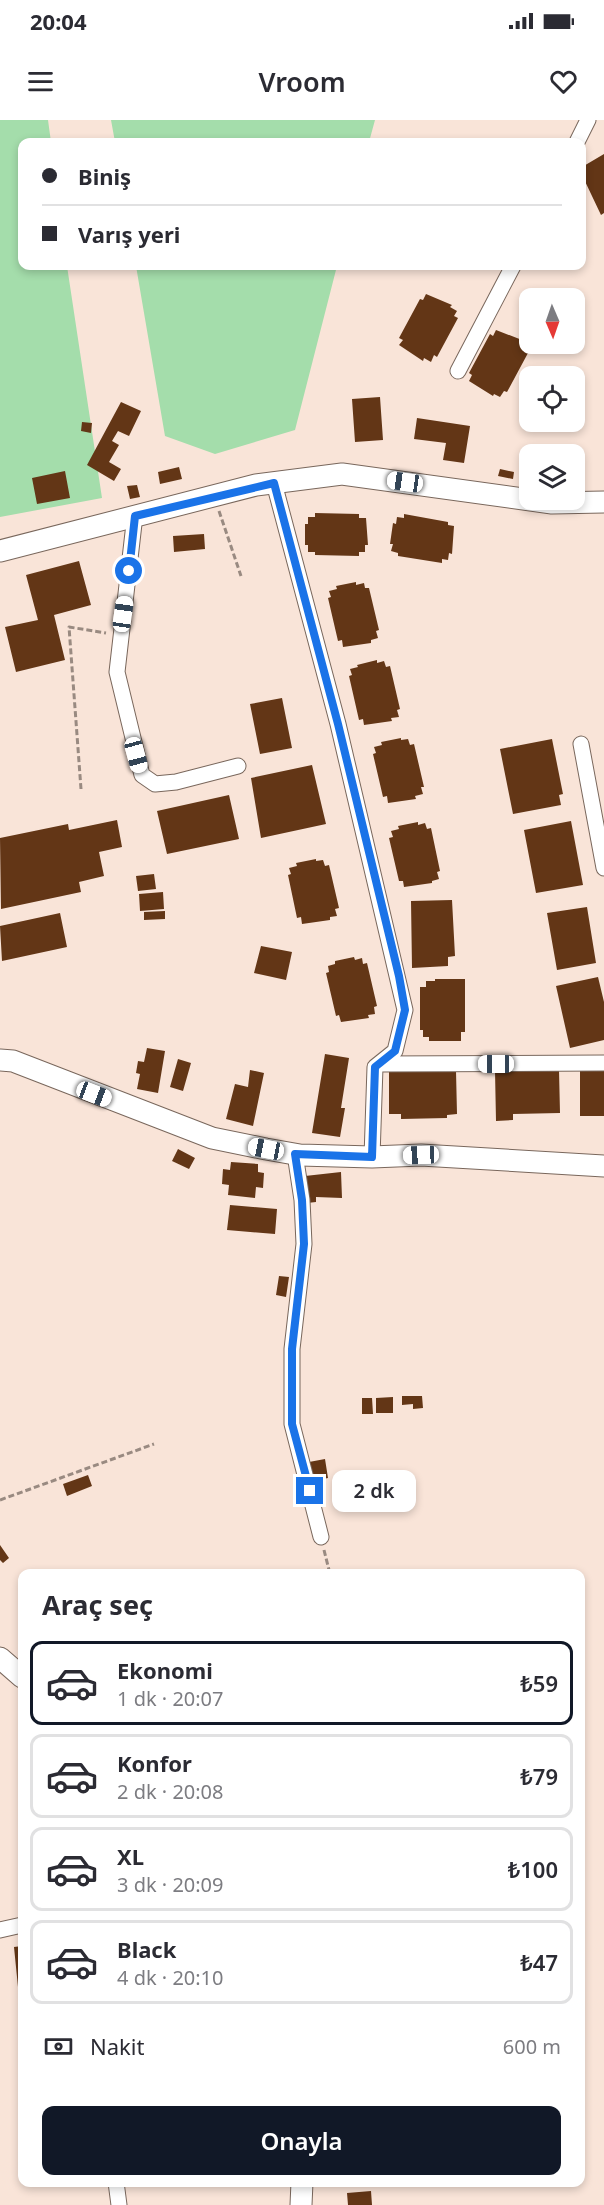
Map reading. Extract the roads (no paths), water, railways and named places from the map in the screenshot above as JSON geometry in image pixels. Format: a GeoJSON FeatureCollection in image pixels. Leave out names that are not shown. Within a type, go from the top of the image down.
{"type":"FeatureCollection","features":[{"type":"Feature","properties":{"kind":"street"},"geometry":{"type":"LineString","coordinates":[[579,138],[588,120]]}},
{"type":"Feature","properties":{"kind":"street"},"geometry":{"type":"LineString","coordinates":[[458,371],[511,270]]}},
{"type":"Feature","properties":{"kind":"street"},"geometry":{"type":"LineString","coordinates":[[0,550],[214,495],[274,483],[342,474],[552,503],[604,502]]}},
{"type":"Feature","properties":{"kind":"street"},"geometry":{"type":"LineString","coordinates":[[274,483],[338,724],[399,976],[405,1010],[395,1051],[375,1067],[372,1157]]}},
{"type":"Feature","properties":{"kind":"street"},"geometry":{"type":"LineString","coordinates":[[135,516],[117,672],[125,713],[142,775],[155,784],[238,766]]}},
{"type":"Feature","properties":{"kind":"street"},"geometry":{"type":"LineString","coordinates":[[580,744],[604,868]]}},
{"type":"Feature","properties":{"kind":"street"},"geometry":{"type":"LineString","coordinates":[[0,1060],[12,1061],[212,1138],[295,1154],[372,1157],[421,1155],[604,1166]]}},
{"type":"Feature","properties":{"kind":"street"},"geometry":{"type":"LineString","coordinates":[[379,1064],[604,1063]]}},
{"type":"Feature","properties":{"kind":"street"},"geometry":{"type":"LineString","coordinates":[[295,1154],[302,1200],[304,1244],[292,1349],[292,1424],[321,1537]]}},
{"type":"Feature","properties":{"kind":"street"},"geometry":{"type":"LineString","coordinates":[[0,1658],[18,1674]]}},
{"type":"Feature","properties":{"kind":"street"},"geometry":{"type":"LineString","coordinates":[[0,1930],[18,1925]]}},
{"type":"Feature","properties":{"kind":"street"},"geometry":{"type":"LineString","coordinates":[[117,2187],[119,2205]]}},
{"type":"Feature","properties":{"kind":"street"},"geometry":{"type":"LineString","coordinates":[[301,2205],[303,2187]]}}]}
